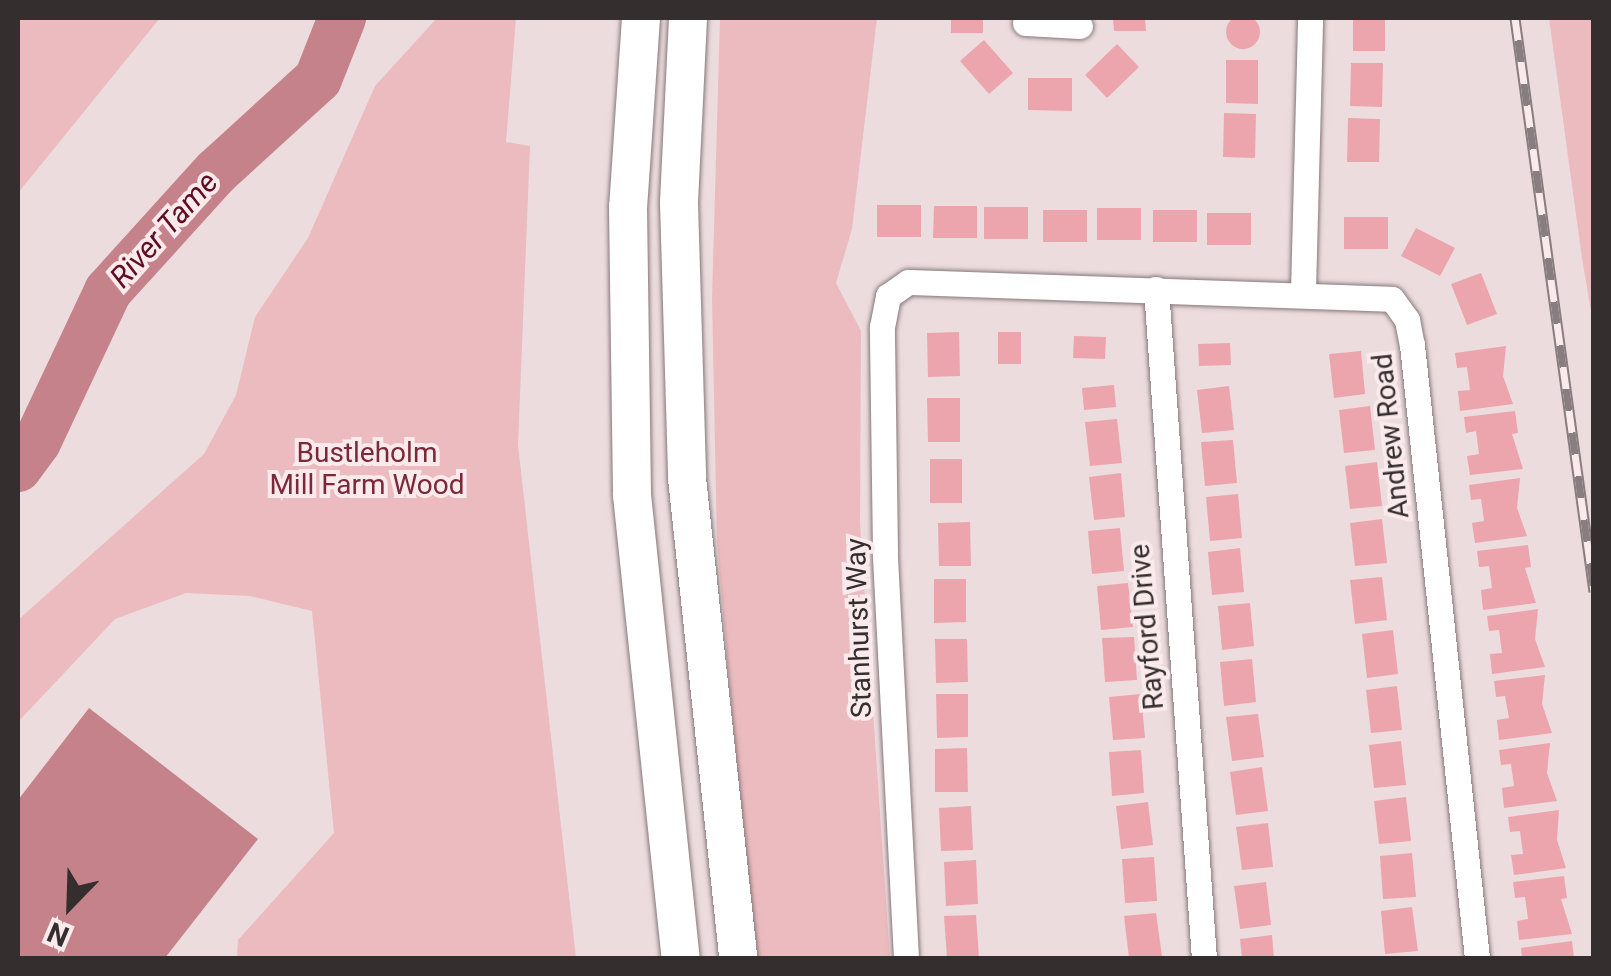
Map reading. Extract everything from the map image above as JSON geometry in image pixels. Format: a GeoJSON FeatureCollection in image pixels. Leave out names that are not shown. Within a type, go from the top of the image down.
{"type":"FeatureCollection","features":[{"type":"Feature","properties":{"kind":"highway"},"geometry":{"type":"LineString","coordinates":[[641,18],[628,207],[632,495],[681,958]]}},
{"type":"Feature","properties":{"kind":"highway"},"geometry":{"type":"LineString","coordinates":[[688,18],[678,204],[687,478],[738,958]]}},
{"type":"Feature","properties":{"kind":"street"},"geometry":{"type":"LineString","coordinates":[[1303,292],[1310,18]]}},
{"type":"Feature","properties":{"kind":"street"},"geometry":{"type":"LineString","coordinates":[[1025,23],[1053,21],[1080,26]]}},
{"type":"Feature","properties":{"kind":"street","name":"Andrew Road"},"geometry":{"type":"LineString","coordinates":[[888,296],[908,282],[1303,292],[1392,299],[1407,320],[1478,958]]}},
{"type":"Feature","properties":{"kind":"street","name":"Rayford Drive"},"geometry":{"type":"LineString","coordinates":[[1156,290],[1204,958]]}},
{"type":"Feature","properties":{"kind":"street","name":"Stanhurst Way"},"geometry":{"type":"LineString","coordinates":[[888,296],[882,327],[885,552],[906,958]]}},
{"type":"Feature","properties":{"kind":"green space"},"geometry":{"type":"Polygon","coordinates":[[[18,18],[160,18],[18,193],[18,18]]]}},
{"type":"Feature","properties":{"kind":"green space","name":"Bustleholm Mill Farm Wood"},"geometry":{"type":"Polygon","coordinates":[[[437,18],[516,18],[506,142],[530,146],[518,445],[576,958],[237,958],[238,940],[334,833],[312,611],[250,596],[186,593],[115,619],[18,722],[18,620],[204,454],[236,395],[255,317],[308,238],[375,86],[437,18]]]}},
{"type":"Feature","properties":{"kind":"green space"},"geometry":{"type":"Polygon","coordinates":[[[720,18],[877,18],[852,229],[836,283],[861,331],[860,523],[890,958],[754,958],[717,543],[712,299],[720,18]]]}},
{"type":"Feature","properties":{"kind":"green space"},"geometry":{"type":"Polygon","coordinates":[[[1549,18],[1593,18],[1593,323],[1582,258],[1549,18]]]}},
{"type":"Feature","properties":{"kind":"shaded area"},"geometry":{"type":"Polygon","coordinates":[[[89,708],[258,839],[165,958],[18,958],[18,800],[89,708]]]}},
{"type":"Feature","properties":{"kind":"building"},"geometry":{"type":"Polygon","coordinates":[[[1243,15],[1255,20],[1260,32],[1255,44],[1243,49],[1231,44],[1226,32],[1231,20],[1243,15]]]}},
{"type":"Feature","properties":{"kind":"building"},"geometry":{"type":"Polygon","coordinates":[[[951,18],[983,18],[983,33],[951,33],[951,18]]]}},
{"type":"Feature","properties":{"kind":"building"},"geometry":{"type":"Polygon","coordinates":[[[1113,18],[1145,18],[1146,31],[1114,31],[1113,18]]]}},
{"type":"Feature","properties":{"kind":"building"},"geometry":{"type":"Polygon","coordinates":[[[1353,18],[1385,18],[1385,51],[1353,51],[1353,18]]]}},
{"type":"Feature","properties":{"kind":"building"},"geometry":{"type":"Polygon","coordinates":[[[984,40],[1013,73],[989,94],[960,61],[984,40]]]}},
{"type":"Feature","properties":{"kind":"building"},"geometry":{"type":"Polygon","coordinates":[[[1117,44],[1139,67],[1107,98],[1085,75],[1117,44]]]}},
{"type":"Feature","properties":{"kind":"building"},"geometry":{"type":"Polygon","coordinates":[[[1226,60],[1258,60],[1258,104],[1226,103],[1226,60]]]}},
{"type":"Feature","properties":{"kind":"building"},"geometry":{"type":"Polygon","coordinates":[[[1351,63],[1383,63],[1382,107],[1350,106],[1351,63]]]}},
{"type":"Feature","properties":{"kind":"building"},"geometry":{"type":"Polygon","coordinates":[[[1028,78],[1072,78],[1072,111],[1028,110],[1028,78]]]}},
{"type":"Feature","properties":{"kind":"building"},"geometry":{"type":"Polygon","coordinates":[[[1224,113],[1256,114],[1255,158],[1223,157],[1224,113]]]}},
{"type":"Feature","properties":{"kind":"building"},"geometry":{"type":"Polygon","coordinates":[[[1348,118],[1380,119],[1379,162],[1347,162],[1348,118]]]}},
{"type":"Feature","properties":{"kind":"building"},"geometry":{"type":"Polygon","coordinates":[[[877,205],[921,205],[921,237],[877,237],[877,205]]]}},
{"type":"Feature","properties":{"kind":"building"},"geometry":{"type":"Polygon","coordinates":[[[934,206],[977,206],[977,238],[933,238],[934,206]]]}},
{"type":"Feature","properties":{"kind":"building"},"geometry":{"type":"Polygon","coordinates":[[[984,207],[1028,207],[1028,239],[984,239],[984,207]]]}},
{"type":"Feature","properties":{"kind":"building"},"geometry":{"type":"Polygon","coordinates":[[[1097,208],[1141,208],[1141,240],[1097,240],[1097,208]]]}},
{"type":"Feature","properties":{"kind":"building"},"geometry":{"type":"Polygon","coordinates":[[[1043,210],[1087,210],[1087,242],[1043,242],[1043,210]]]}},
{"type":"Feature","properties":{"kind":"building"},"geometry":{"type":"Polygon","coordinates":[[[1153,210],[1197,210],[1197,242],[1153,242],[1153,210]]]}},
{"type":"Feature","properties":{"kind":"building"},"geometry":{"type":"Polygon","coordinates":[[[1207,213],[1251,213],[1251,245],[1207,245],[1207,213]]]}},
{"type":"Feature","properties":{"kind":"building"},"geometry":{"type":"Polygon","coordinates":[[[1344,217],[1388,217],[1388,249],[1344,249],[1344,217]]]}},
{"type":"Feature","properties":{"kind":"building"},"geometry":{"type":"Polygon","coordinates":[[[1416,228],[1455,248],[1440,276],[1401,256],[1416,228]]]}},
{"type":"Feature","properties":{"kind":"building"},"geometry":{"type":"Polygon","coordinates":[[[1481,273],[1497,314],[1467,325],[1451,284],[1481,273]]]}},
{"type":"Feature","properties":{"kind":"building"},"geometry":{"type":"Polygon","coordinates":[[[959,332],[960,376],[928,377],[927,333],[959,332]]]}},
{"type":"Feature","properties":{"kind":"building"},"geometry":{"type":"Polygon","coordinates":[[[998,332],[1021,332],[1021,364],[998,364],[998,332]]]}},
{"type":"Feature","properties":{"kind":"building"},"geometry":{"type":"Polygon","coordinates":[[[1074,336],[1106,337],[1105,359],[1073,358],[1074,336]]]}},
{"type":"Feature","properties":{"kind":"building"},"geometry":{"type":"Polygon","coordinates":[[[1230,343],[1231,365],[1199,366],[1198,344],[1230,343]]]}},
{"type":"Feature","properties":{"kind":"building"},"geometry":{"type":"Polygon","coordinates":[[[1506,346],[1503,376],[1513,404],[1460,411],[1458,391],[1470,390],[1467,367],[1457,368],[1455,353],[1506,346]]]}},
{"type":"Feature","properties":{"kind":"building"},"geometry":{"type":"Polygon","coordinates":[[[1361,351],[1365,394],[1334,398],[1329,354],[1361,351]]]}},
{"type":"Feature","properties":{"kind":"building"},"geometry":{"type":"Polygon","coordinates":[[[1114,385],[1116,407],[1084,410],[1082,388],[1114,385]]]}},
{"type":"Feature","properties":{"kind":"building"},"geometry":{"type":"Polygon","coordinates":[[[1229,386],[1234,430],[1202,433],[1197,390],[1229,386]]]}},
{"type":"Feature","properties":{"kind":"building"},"geometry":{"type":"Polygon","coordinates":[[[927,398],[960,398],[960,442],[928,442],[927,398]]]}},
{"type":"Feature","properties":{"kind":"building"},"geometry":{"type":"Polygon","coordinates":[[[1370,406],[1375,450],[1344,453],[1339,410],[1370,406]]]}},
{"type":"Feature","properties":{"kind":"building"},"geometry":{"type":"Polygon","coordinates":[[[1515,411],[1518,433],[1512,434],[1523,469],[1470,475],[1467,456],[1479,454],[1476,431],[1466,433],[1464,417],[1515,411]]]}},
{"type":"Feature","properties":{"kind":"building"},"geometry":{"type":"Polygon","coordinates":[[[1117,419],[1122,463],[1090,466],[1085,422],[1117,419]]]}},
{"type":"Feature","properties":{"kind":"building"},"geometry":{"type":"Polygon","coordinates":[[[1233,440],[1237,483],[1205,486],[1201,442],[1233,440]]]}},
{"type":"Feature","properties":{"kind":"building"},"geometry":{"type":"Polygon","coordinates":[[[930,459],[962,459],[962,503],[930,503],[930,459]]]}},
{"type":"Feature","properties":{"kind":"building"},"geometry":{"type":"Polygon","coordinates":[[[1377,462],[1382,506],[1350,509],[1345,466],[1377,462]]]}},
{"type":"Feature","properties":{"kind":"building"},"geometry":{"type":"Polygon","coordinates":[[[1121,473],[1125,517],[1094,520],[1089,477],[1121,473]]]}},
{"type":"Feature","properties":{"kind":"building"},"geometry":{"type":"Polygon","coordinates":[[[1520,478],[1517,508],[1527,536],[1475,543],[1472,523],[1484,521],[1481,499],[1471,500],[1469,485],[1520,478]]]}},
{"type":"Feature","properties":{"kind":"building"},"geometry":{"type":"Polygon","coordinates":[[[1238,494],[1242,538],[1210,541],[1206,497],[1238,494]]]}},
{"type":"Feature","properties":{"kind":"building"},"geometry":{"type":"Polygon","coordinates":[[[1382,519],[1387,563],[1355,566],[1350,523],[1382,519]]]}},
{"type":"Feature","properties":{"kind":"building"},"geometry":{"type":"Polygon","coordinates":[[[970,522],[971,566],[939,566],[938,523],[970,522]]]}},
{"type":"Feature","properties":{"kind":"building"},"geometry":{"type":"Polygon","coordinates":[[[1120,528],[1124,571],[1092,574],[1088,531],[1120,528]]]}},
{"type":"Feature","properties":{"kind":"building"},"geometry":{"type":"Polygon","coordinates":[[[1528,545],[1531,567],[1525,568],[1536,603],[1483,610],[1481,590],[1492,588],[1489,566],[1479,567],[1477,551],[1528,545]]]}},
{"type":"Feature","properties":{"kind":"building"},"geometry":{"type":"Polygon","coordinates":[[[1240,548],[1244,592],[1212,595],[1208,552],[1240,548]]]}},
{"type":"Feature","properties":{"kind":"building"},"geometry":{"type":"Polygon","coordinates":[[[1382,577],[1387,620],[1355,624],[1350,580],[1382,577]]]}},
{"type":"Feature","properties":{"kind":"building"},"geometry":{"type":"Polygon","coordinates":[[[934,579],[966,579],[966,622],[934,623],[934,579]]]}},
{"type":"Feature","properties":{"kind":"building"},"geometry":{"type":"Polygon","coordinates":[[[1128,583],[1133,627],[1101,630],[1097,586],[1128,583]]]}},
{"type":"Feature","properties":{"kind":"building"},"geometry":{"type":"Polygon","coordinates":[[[1250,603],[1254,646],[1222,650],[1218,606],[1250,603]]]}},
{"type":"Feature","properties":{"kind":"building"},"geometry":{"type":"Polygon","coordinates":[[[1538,609],[1535,639],[1545,667],[1492,674],[1490,654],[1502,653],[1499,630],[1489,631],[1487,616],[1538,609]]]}},
{"type":"Feature","properties":{"kind":"building"},"geometry":{"type":"Polygon","coordinates":[[[1393,630],[1398,674],[1367,678],[1362,634],[1393,630]]]}},
{"type":"Feature","properties":{"kind":"building"},"geometry":{"type":"Polygon","coordinates":[[[1134,637],[1137,680],[1105,682],[1102,638],[1134,637]]]}},
{"type":"Feature","properties":{"kind":"building"},"geometry":{"type":"Polygon","coordinates":[[[935,639],[967,639],[968,682],[936,683],[935,639]]]}},
{"type":"Feature","properties":{"kind":"building"},"geometry":{"type":"Polygon","coordinates":[[[1252,659],[1256,702],[1224,706],[1220,662],[1252,659]]]}},
{"type":"Feature","properties":{"kind":"building"},"geometry":{"type":"Polygon","coordinates":[[[1545,675],[1542,704],[1552,733],[1499,740],[1497,720],[1509,718],[1505,696],[1496,697],[1494,681],[1545,675]]]}},
{"type":"Feature","properties":{"kind":"building"},"geometry":{"type":"Polygon","coordinates":[[[1397,686],[1402,730],[1371,733],[1366,690],[1397,686]]]}},
{"type":"Feature","properties":{"kind":"building"},"geometry":{"type":"Polygon","coordinates":[[[936,694],[968,694],[968,737],[937,738],[936,694]]]}},
{"type":"Feature","properties":{"kind":"building"},"geometry":{"type":"Polygon","coordinates":[[[1141,694],[1145,738],[1113,740],[1109,697],[1141,694]]]}},
{"type":"Feature","properties":{"kind":"building"},"geometry":{"type":"Polygon","coordinates":[[[1258,714],[1264,757],[1232,761],[1226,717],[1258,714]]]}},
{"type":"Feature","properties":{"kind":"building"},"geometry":{"type":"Polygon","coordinates":[[[1401,741],[1406,785],[1374,788],[1369,745],[1401,741]]]}},
{"type":"Feature","properties":{"kind":"building"},"geometry":{"type":"Polygon","coordinates":[[[1550,743],[1547,773],[1557,801],[1504,808],[1502,788],[1514,786],[1511,764],[1501,765],[1499,750],[1550,743]]]}},
{"type":"Feature","properties":{"kind":"building"},"geometry":{"type":"Polygon","coordinates":[[[967,748],[968,792],[935,792],[935,749],[967,748]]]}},
{"type":"Feature","properties":{"kind":"building"},"geometry":{"type":"Polygon","coordinates":[[[1141,750],[1144,793],[1112,796],[1109,752],[1141,750]]]}},
{"type":"Feature","properties":{"kind":"building"},"geometry":{"type":"Polygon","coordinates":[[[1262,767],[1268,811],[1236,815],[1230,772],[1262,767]]]}},
{"type":"Feature","properties":{"kind":"building"},"geometry":{"type":"Polygon","coordinates":[[[1406,797],[1411,841],[1379,844],[1374,801],[1406,797]]]}},
{"type":"Feature","properties":{"kind":"building"},"geometry":{"type":"Polygon","coordinates":[[[1148,802],[1153,845],[1121,849],[1116,806],[1148,802]]]}},
{"type":"Feature","properties":{"kind":"building"},"geometry":{"type":"Polygon","coordinates":[[[971,806],[973,850],[941,851],[939,808],[971,806]]]}},
{"type":"Feature","properties":{"kind":"building"},"geometry":{"type":"Polygon","coordinates":[[[1559,810],[1557,840],[1566,868],[1514,875],[1511,855],[1523,854],[1520,831],[1510,832],[1508,817],[1559,810]]]}},
{"type":"Feature","properties":{"kind":"building"},"geometry":{"type":"Polygon","coordinates":[[[1268,823],[1273,867],[1242,870],[1236,827],[1268,823]]]}},
{"type":"Feature","properties":{"kind":"building"},"geometry":{"type":"Polygon","coordinates":[[[1412,853],[1416,897],[1383,899],[1380,856],[1412,853]]]}},
{"type":"Feature","properties":{"kind":"building"},"geometry":{"type":"Polygon","coordinates":[[[1154,857],[1157,901],[1125,903],[1122,859],[1154,857]]]}},
{"type":"Feature","properties":{"kind":"building"},"geometry":{"type":"Polygon","coordinates":[[[976,860],[978,904],[946,906],[944,862],[976,860]]]}},
{"type":"Feature","properties":{"kind":"building"},"geometry":{"type":"Polygon","coordinates":[[[1564,876],[1567,898],[1561,899],[1572,934],[1519,940],[1517,921],[1528,919],[1525,897],[1515,898],[1513,882],[1564,876]]]}},
{"type":"Feature","properties":{"kind":"building"},"geometry":{"type":"Polygon","coordinates":[[[1266,882],[1271,925],[1240,929],[1234,886],[1266,882]]]}},
{"type":"Feature","properties":{"kind":"building"},"geometry":{"type":"Polygon","coordinates":[[[1412,907],[1418,951],[1385,954],[1381,911],[1412,907]]]}},
{"type":"Feature","properties":{"kind":"building"},"geometry":{"type":"Polygon","coordinates":[[[1156,913],[1162,956],[1129,958],[1124,916],[1156,913]]]}},
{"type":"Feature","properties":{"kind":"building"},"geometry":{"type":"Polygon","coordinates":[[[976,915],[979,958],[947,958],[944,916],[976,915]]]}},
{"type":"Feature","properties":{"kind":"building"},"geometry":{"type":"Polygon","coordinates":[[[1272,935],[1274,958],[1242,958],[1240,939],[1272,935]]]}},
{"type":"Feature","properties":{"kind":"building"},"geometry":{"type":"Polygon","coordinates":[[[1572,941],[1574,958],[1522,958],[1521,948],[1572,941]]]}},
{"type":"Feature","properties":{"kind":"waterway","name":"River Tame"},"geometry":{"type":"LineString","coordinates":[[18,468],[37,442],[108,291],[216,172],[318,79],[342,18]]}},
{"type":"Feature","properties":{"kind":"railway"},"geometry":{"type":"LineString","coordinates":[[1515,18],[1594,592]]}}]}
